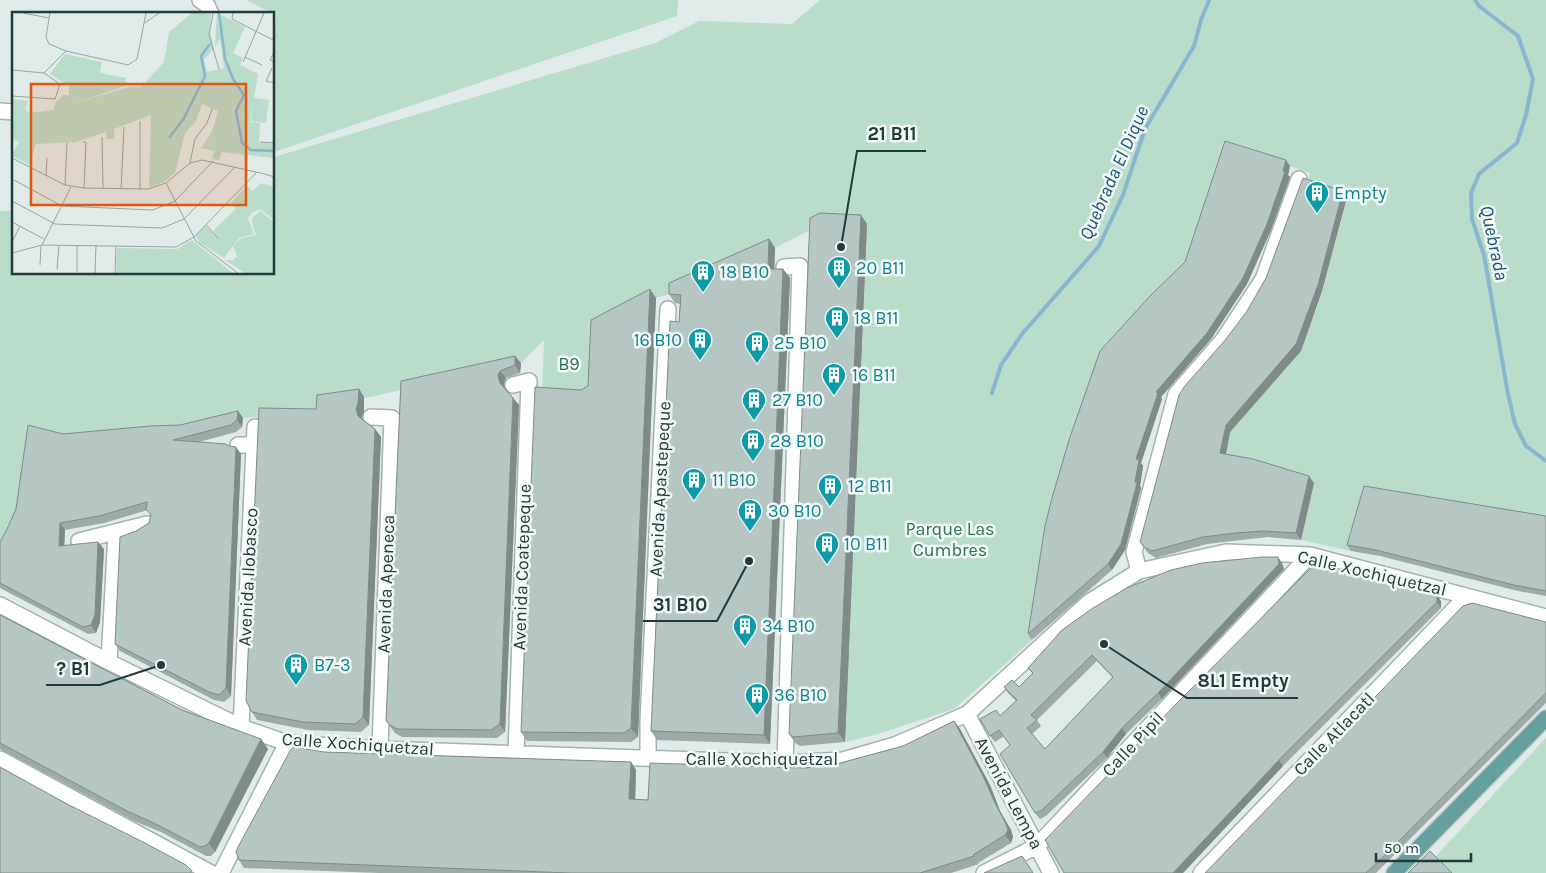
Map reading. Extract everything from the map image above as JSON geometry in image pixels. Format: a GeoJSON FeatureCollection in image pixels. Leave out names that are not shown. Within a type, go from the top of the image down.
{"type":"FeatureCollection","features":[{"type":"Feature","properties":{"kind":"main road"},"geometry":{"type":"LineString","coordinates":[[1394,873],[1546,718]]}},
{"type":"Feature","properties":{"kind":"street"},"geometry":{"type":"LineString","coordinates":[[200,0],[207,5],[210,12]]}},
{"type":"Feature","properties":{"kind":"street"},"geometry":{"type":"LineString","coordinates":[[1140,572],[1134,552],[1176,394],[1192,373],[1223,340],[1263,279],[1299,179]]}},
{"type":"Feature","properties":{"kind":"street"},"geometry":{"type":"LineString","coordinates":[[784,267],[800,266],[785,763]]}},
{"type":"Feature","properties":{"kind":"street","name":"Avenida Apastepeque"},"geometry":{"type":"LineString","coordinates":[[648,758],[668,309]]}},
{"type":"Feature","properties":{"kind":"street","name":"Avenida Coatepeque"},"geometry":{"type":"LineString","coordinates":[[513,385],[528,381],[516,752]]}},
{"type":"Feature","properties":{"kind":"street","name":"Avenida Apeneca"},"geometry":{"type":"LineString","coordinates":[[371,418],[392,418],[380,749]]}},
{"type":"Feature","properties":{"kind":"street","name":"Avenida Ilobasco"},"geometry":{"type":"LineString","coordinates":[[241,727],[255,427]]}},
{"type":"Feature","properties":{"kind":"street"},"geometry":{"type":"LineString","coordinates":[[238,445],[254,445]]}},
{"type":"Feature","properties":{"kind":"street"},"geometry":{"type":"LineString","coordinates":[[79,541],[147,524]]}},
{"type":"Feature","properties":{"kind":"street"},"geometry":{"type":"LineString","coordinates":[[109,662],[116,533]]}},
{"type":"Feature","properties":{"kind":"street","name":"Calle Xochiquetzal"},"geometry":{"type":"LineString","coordinates":[[0,605],[109,662],[241,727],[287,743],[380,749],[516,752],[785,763],[843,760],[895,745],[967,714],[1089,602],[1140,572],[1226,552],[1310,555],[1546,617]]}},
{"type":"Feature","properties":{"kind":"street","name":"Calle Pipil"},"geometry":{"type":"LineString","coordinates":[[984,873],[1037,846],[1310,555]]}},
{"type":"Feature","properties":{"kind":"street","name":"Calle Atlacatl"},"geometry":{"type":"LineString","coordinates":[[1201,873],[1467,596]]}},
{"type":"Feature","properties":{"kind":"street","name":"Avenida Lempa"},"geometry":{"type":"LineString","coordinates":[[967,714],[1051,873]]}},
{"type":"Feature","properties":{"kind":"street"},"geometry":{"type":"LineString","coordinates":[[221,873],[287,743]]}},
{"type":"Feature","properties":{"kind":"street"},"geometry":{"type":"LineString","coordinates":[[0,759],[211,873]]}},
{"type":"Feature","properties":{"kind":"green space"},"geometry":{"type":"Polygon","coordinates":[[[246,0],[678,0],[677,16],[275,152],[276,16],[275,12],[270,12],[246,0]]]}},
{"type":"Feature","properties":{"kind":"green space"},"geometry":{"type":"Polygon","coordinates":[[[820,0],[1546,0],[1546,521],[1368,492],[1351,551],[1301,540],[1314,483],[1225,459],[1230,431],[1301,350],[1321,296],[1347,198],[1307,184],[1310,173],[1290,166],[1189,268],[1049,532],[1032,640],[954,709],[878,734],[845,742],[867,224],[826,222],[775,248],[676,292],[656,298],[594,399],[542,396],[544,340],[521,363],[370,397],[323,403],[322,417],[265,416],[243,418],[185,433],[22,516],[0,558],[0,211],[12,211],[12,275],[275,275],[275,157],[655,43],[699,21],[792,24],[820,0]]]}},
{"type":"Feature","properties":{"kind":"green space"},"geometry":{"type":"Polygon","coordinates":[[[1546,738],[1546,873],[1450,873],[1435,857],[1546,738]]]}},
{"type":"Feature","properties":{"kind":"building"},"geometry":{"type":"Polygon","coordinates":[[[1225,141],[1286,160],[1283,171],[1285,172],[1267,224],[1243,278],[1207,333],[1156,392],[1158,393],[1136,459],[1139,460],[1135,482],[1137,483],[1121,544],[1108,564],[1028,634],[1045,526],[1052,498],[1069,440],[1100,351],[1150,296],[1185,262],[1225,141]]]}},
{"type":"Feature","properties":{"kind":"building"},"geometry":{"type":"Polygon","coordinates":[[[1303,178],[1343,191],[1318,285],[1296,344],[1226,425],[1220,453],[1253,459],[1309,476],[1296,533],[1263,531],[1203,537],[1152,551],[1144,547],[1140,542],[1179,395],[1247,311],[1266,278],[1303,178]]]}},
{"type":"Feature","properties":{"kind":"building"},"geometry":{"type":"Polygon","coordinates":[[[820,213],[861,215],[838,733],[793,737],[789,734],[810,218],[820,213]]]}},
{"type":"Feature","properties":{"kind":"building"},"geometry":{"type":"Polygon","coordinates":[[[769,239],[768,269],[783,269],[764,735],[651,731],[670,321],[679,322],[681,295],[669,294],[669,283],[769,239]]]}},
{"type":"Feature","properties":{"kind":"building"},"geometry":{"type":"Polygon","coordinates":[[[650,289],[631,728],[624,733],[521,732],[535,387],[581,390],[588,386],[591,320],[650,289]]]}},
{"type":"Feature","properties":{"kind":"building"},"geometry":{"type":"Polygon","coordinates":[[[515,356],[515,365],[500,371],[498,375],[500,383],[513,398],[500,724],[491,730],[397,729],[386,721],[401,381],[515,356]]]}},
{"type":"Feature","properties":{"kind":"building"},"geometry":{"type":"Polygon","coordinates":[[[359,389],[356,409],[358,416],[375,429],[363,717],[355,724],[303,722],[252,712],[246,701],[259,408],[316,409],[317,395],[359,389]]]}},
{"type":"Feature","properties":{"kind":"building"},"geometry":{"type":"Polygon","coordinates":[[[238,411],[237,420],[231,425],[173,440],[226,444],[236,447],[226,688],[219,695],[209,692],[115,644],[120,537],[136,531],[149,523],[151,515],[146,509],[147,502],[99,516],[60,523],[59,546],[98,542],[95,615],[91,625],[83,627],[0,583],[0,542],[16,509],[28,425],[63,434],[180,425],[238,411]]]}},
{"type":"Feature","properties":{"kind":"building"},"geometry":{"type":"Polygon","coordinates":[[[1364,486],[1546,516],[1546,591],[1514,585],[1376,550],[1347,545],[1364,486]]]}},
{"type":"Feature","properties":{"kind":"building"},"geometry":{"type":"Polygon","coordinates":[[[1278,557],[1279,564],[1158,693],[1122,728],[1103,752],[1042,810],[1035,813],[1000,754],[1010,745],[999,730],[990,736],[980,719],[996,710],[1000,716],[1017,700],[1004,687],[1012,680],[1019,687],[1033,673],[1028,668],[1062,630],[1093,608],[1127,588],[1171,570],[1202,563],[1278,557]],[[1092,655],[1031,715],[1037,720],[1027,728],[1045,749],[1113,677],[1092,655]]]}},
{"type":"Feature","properties":{"kind":"building"},"geometry":{"type":"Polygon","coordinates":[[[1316,563],[1435,593],[1437,595],[1437,602],[1279,760],[1173,873],[1064,873],[1045,840],[1316,563]]]}},
{"type":"Feature","properties":{"kind":"building"},"geometry":{"type":"Polygon","coordinates":[[[1472,603],[1546,622],[1546,693],[1366,873],[1205,873],[1463,606],[1472,603]]]}},
{"type":"Feature","properties":{"kind":"building"},"geometry":{"type":"Polygon","coordinates":[[[0,615],[182,710],[261,739],[209,843],[200,847],[127,811],[0,743],[0,615]]]}},
{"type":"Feature","properties":{"kind":"building"},"geometry":{"type":"Polygon","coordinates":[[[954,721],[984,778],[1008,830],[1005,835],[974,856],[920,873],[570,873],[239,860],[236,852],[293,747],[324,752],[631,762],[629,799],[648,800],[650,763],[804,768],[833,765],[903,746],[954,721]]]}},
{"type":"Feature","properties":{"kind":"building"},"geometry":{"type":"Polygon","coordinates":[[[0,767],[67,804],[186,865],[191,870],[191,873],[0,873],[0,767]]]}},
{"type":"Feature","properties":{"kind":"building"},"geometry":{"type":"Polygon","coordinates":[[[1430,851],[1452,873],[1408,873],[1430,851]]]}},
{"type":"Feature","properties":{"kind":"building"},"geometry":{"type":"Polygon","coordinates":[[[1022,856],[1033,873],[984,873],[1022,856]]]}},
{"type":"Feature","properties":{"kind":"waterway","name":"Quebrada El Dique"},"geometry":{"type":"LineString","coordinates":[[992,393],[1001,365],[1022,334],[1099,246],[1123,195],[1145,129],[1194,46],[1209,0]]}},
{"type":"Feature","properties":{"kind":"waterway","name":"Quebrada"},"geometry":{"type":"LineString","coordinates":[[1475,0],[1479,6],[1518,36],[1533,79],[1526,115],[1517,143],[1479,174],[1471,193],[1472,219],[1484,255],[1515,424],[1526,446],[1546,461]]}},
{"type":"Feature","properties":{"kind":"place","name":"Empty"},"geometry":{"type":"Point","coordinates":[1317,214]}},
{"type":"Feature","properties":{"kind":"place","name":"21 B11"},"geometry":{"type":"Point","coordinates":[841,247]}},
{"type":"Feature","properties":{"kind":"place","name":"20 B11"},"geometry":{"type":"Point","coordinates":[839,289]}},
{"type":"Feature","properties":{"kind":"place","name":"18 B10"},"geometry":{"type":"Point","coordinates":[703,293]}},
{"type":"Feature","properties":{"kind":"place","name":"18 B11"},"geometry":{"type":"Point","coordinates":[837,339]}},
{"type":"Feature","properties":{"kind":"place","name":"16 B10"},"geometry":{"type":"Point","coordinates":[700,361]}},
{"type":"Feature","properties":{"kind":"place","name":"25 B10"},"geometry":{"type":"Point","coordinates":[757,364]}},
{"type":"Feature","properties":{"kind":"place","name":"16 B11"},"geometry":{"type":"Point","coordinates":[834,396]}},
{"type":"Feature","properties":{"kind":"place","name":"27 B10"},"geometry":{"type":"Point","coordinates":[754,421]}},
{"type":"Feature","properties":{"kind":"place","name":"28 B10"},"geometry":{"type":"Point","coordinates":[753,462]}},
{"type":"Feature","properties":{"kind":"place","name":"11 B10"},"geometry":{"type":"Point","coordinates":[694,501]}},
{"type":"Feature","properties":{"kind":"place","name":"12 B11"},"geometry":{"type":"Point","coordinates":[830,507]}},
{"type":"Feature","properties":{"kind":"place","name":"30 B10"},"geometry":{"type":"Point","coordinates":[750,532]}},
{"type":"Feature","properties":{"kind":"place","name":"31 B10"},"geometry":{"type":"Point","coordinates":[749,561]}},
{"type":"Feature","properties":{"kind":"place","name":"10 B11"},"geometry":{"type":"Point","coordinates":[827,565]}},
{"type":"Feature","properties":{"kind":"place","name":"8L1 Empty"},"geometry":{"type":"Point","coordinates":[1104,644]}},
{"type":"Feature","properties":{"kind":"place","name":"34 B10"},"geometry":{"type":"Point","coordinates":[745,647]}},
{"type":"Feature","properties":{"kind":"place","name":"? B1"},"geometry":{"type":"Point","coordinates":[161,665]}},
{"type":"Feature","properties":{"kind":"place","name":"B7-3"},"geometry":{"type":"Point","coordinates":[296,686]}},
{"type":"Feature","properties":{"kind":"place","name":"36 B10"},"geometry":{"type":"Point","coordinates":[757,716]}},
{"type":"Feature","properties":{"kind":"park label","name":"B9"},"geometry":{"type":"Point","coordinates":[569,364]}},
{"type":"Feature","properties":{"kind":"park label","name":"Parque Las Cumbres"},"geometry":{"type":"Point","coordinates":[950,539]}}]}
